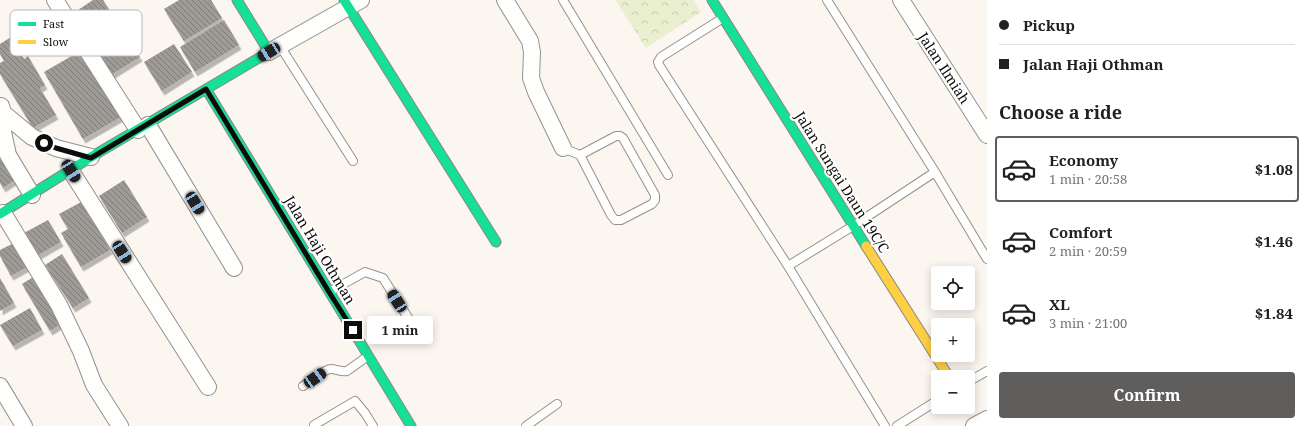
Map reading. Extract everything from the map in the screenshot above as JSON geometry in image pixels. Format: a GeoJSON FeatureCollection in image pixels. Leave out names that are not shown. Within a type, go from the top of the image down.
{"type":"FeatureCollection","features":[{"type":"Feature","properties":{"kind":"street"},"geometry":{"type":"LineString","coordinates":[[55,0],[62,10]]}},
{"type":"Feature","properties":{"kind":"street"},"geometry":{"type":"LineString","coordinates":[[237,0],[275,49]]}},
{"type":"Feature","properties":{"kind":"street"},"geometry":{"type":"LineString","coordinates":[[505,0],[530,40],[532,52],[531,78],[536,92],[563,148]]}},
{"type":"Feature","properties":{"kind":"street","name":"Jalan Sungai Daun 19C/C"},"geometry":{"type":"LineString","coordinates":[[712,0],[945,370]]}},
{"type":"Feature","properties":{"kind":"street","name":"Jalan Ilmiah"},"geometry":{"type":"LineString","coordinates":[[901,0],[987,135]]}},
{"type":"Feature","properties":{"kind":"street"},"geometry":{"type":"LineString","coordinates":[[120,426],[94,385],[81,352],[59,305],[1,214],[91,158],[351,3],[496,242]]}},
{"type":"Feature","properties":{"kind":"street"},"geometry":{"type":"LineString","coordinates":[[94,56],[143,128],[234,268]]}},
{"type":"Feature","properties":{"kind":"street","name":"Jalan Haji Othman"},"geometry":{"type":"LineString","coordinates":[[206,89],[410,426]]}},
{"type":"Feature","properties":{"kind":"street"},"geometry":{"type":"LineString","coordinates":[[2,108],[32,137],[56,148],[91,158]]}},
{"type":"Feature","properties":{"kind":"street"},"geometry":{"type":"LineString","coordinates":[[2,108],[3,132],[8,154],[32,195]]}},
{"type":"Feature","properties":{"kind":"street"},"geometry":{"type":"LineString","coordinates":[[71,171],[208,387]]}},
{"type":"Feature","properties":{"kind":"street"},"geometry":{"type":"LineString","coordinates":[[0,386],[24,426]]}},
{"type":"Feature","properties":{"kind":"street"},"geometry":{"type":"LineString","coordinates":[[974,426],[987,419]]}},
{"type":"Feature","properties":{"kind":"lane"},"geometry":{"type":"LineString","coordinates":[[563,0],[668,175]]}},
{"type":"Feature","properties":{"kind":"lane"},"geometry":{"type":"LineString","coordinates":[[827,0],[935,172],[987,259]]}},
{"type":"Feature","properties":{"kind":"lane"},"geometry":{"type":"LineString","coordinates":[[723,18],[660,57],[658,65],[788,266],[885,426]]}},
{"type":"Feature","properties":{"kind":"lane"},"geometry":{"type":"LineString","coordinates":[[275,49],[353,161]]}},
{"type":"Feature","properties":{"kind":"lane"},"geometry":{"type":"LineString","coordinates":[[563,148],[580,155],[615,220],[621,220],[652,204],[655,200],[655,195],[623,138],[620,136],[616,136],[580,155]]}},
{"type":"Feature","properties":{"kind":"lane"},"geometry":{"type":"LineString","coordinates":[[788,266],[853,226],[935,172]]}},
{"type":"Feature","properties":{"kind":"lane"},"geometry":{"type":"LineString","coordinates":[[329,292],[365,272],[383,278],[412,324]]}},
{"type":"Feature","properties":{"kind":"lane"},"geometry":{"type":"LineString","coordinates":[[303,386],[326,370],[332,369],[343,372],[369,356]]}},
{"type":"Feature","properties":{"kind":"lane"},"geometry":{"type":"LineString","coordinates":[[975,378],[987,371]]}},
{"type":"Feature","properties":{"kind":"lane"},"geometry":{"type":"LineString","coordinates":[[314,425],[355,401],[373,426]]}},
{"type":"Feature","properties":{"kind":"lane"},"geometry":{"type":"LineString","coordinates":[[526,426],[557,404]]}},
{"type":"Feature","properties":{"kind":"lane"},"geometry":{"type":"LineString","coordinates":[[897,426],[931,404]]}},
{"type":"Feature","properties":{"kind":"green space"},"geometry":{"type":"Polygon","coordinates":[[[615,0],[694,0],[701,12],[646,48],[615,0]]]}},
{"type":"Feature","properties":{"kind":"building"},"geometry":{"type":"Polygon","coordinates":[[[93,0],[103,0],[109,10],[78,10],[93,0]]]}},
{"type":"Feature","properties":{"kind":"building"},"geometry":{"type":"Polygon","coordinates":[[[179,0],[211,0],[222,18],[184,41],[164,9],[179,0]]]}},
{"type":"Feature","properties":{"kind":"building"},"geometry":{"type":"Polygon","coordinates":[[[224,20],[239,45],[195,72],[180,47],[224,20]]]}},
{"type":"Feature","properties":{"kind":"building"},"geometry":{"type":"Polygon","coordinates":[[[10,38],[10,56],[22,56],[24,59],[28,56],[45,85],[40,88],[56,115],[33,128],[0,74],[0,63],[4,61],[0,54],[0,44],[10,38]]]}},
{"type":"Feature","properties":{"kind":"building"},"geometry":{"type":"Polygon","coordinates":[[[174,44],[192,72],[162,91],[144,62],[174,44]]]}},
{"type":"Feature","properties":{"kind":"building"},"geometry":{"type":"Polygon","coordinates":[[[72,56],[85,56],[121,117],[83,139],[44,72],[72,56]]]}},
{"type":"Feature","properties":{"kind":"building"},"geometry":{"type":"Polygon","coordinates":[[[99,56],[140,57],[111,75],[99,56]]]}},
{"type":"Feature","properties":{"kind":"building"},"geometry":{"type":"Polygon","coordinates":[[[0,144],[20,177],[3,188],[0,183],[0,144]]]}},
{"type":"Feature","properties":{"kind":"building"},"geometry":{"type":"Polygon","coordinates":[[[124,180],[147,217],[122,233],[99,196],[124,180]]]}},
{"type":"Feature","properties":{"kind":"building"},"geometry":{"type":"Polygon","coordinates":[[[83,201],[110,250],[81,267],[61,233],[68,229],[59,214],[83,201]]]}},
{"type":"Feature","properties":{"kind":"building"},"geometry":{"type":"Polygon","coordinates":[[[48,220],[61,242],[37,256],[24,233],[48,220]]]}},
{"type":"Feature","properties":{"kind":"building"},"geometry":{"type":"Polygon","coordinates":[[[16,242],[29,266],[11,276],[0,256],[0,250],[16,242]]]}},
{"type":"Feature","properties":{"kind":"building"},"geometry":{"type":"Polygon","coordinates":[[[62,254],[89,298],[73,308],[45,265],[62,254]]]}},
{"type":"Feature","properties":{"kind":"building"},"geometry":{"type":"Polygon","coordinates":[[[38,274],[66,321],[50,331],[22,284],[38,274]]]}},
{"type":"Feature","properties":{"kind":"building"},"geometry":{"type":"Polygon","coordinates":[[[0,278],[14,303],[0,311],[0,278]]]}},
{"type":"Feature","properties":{"kind":"building"},"geometry":{"type":"Polygon","coordinates":[[[30,308],[42,330],[13,346],[0,325],[30,308]]]}},
{"type":"Feature","properties":{"kind":"traffic: fast"},"geometry":{"type":"LineString","coordinates":[[0,214],[91,157],[269,52],[237,0]]}},
{"type":"Feature","properties":{"kind":"traffic: fast"},"geometry":{"type":"LineString","coordinates":[[344,0],[496,242]]}},
{"type":"Feature","properties":{"kind":"traffic: fast"},"geometry":{"type":"LineString","coordinates":[[712,0],[866,246]]}},
{"type":"Feature","properties":{"kind":"traffic: fast"},"geometry":{"type":"LineString","coordinates":[[206,89],[411,426]]}},
{"type":"Feature","properties":{"kind":"traffic: slow"},"geometry":{"type":"LineString","coordinates":[[866,246],[945,370]]}},
{"type":"Feature","properties":{"kind":"route"},"geometry":{"type":"LineString","coordinates":[[44,143],[91,158],[206,89],[353,330]]}}]}
